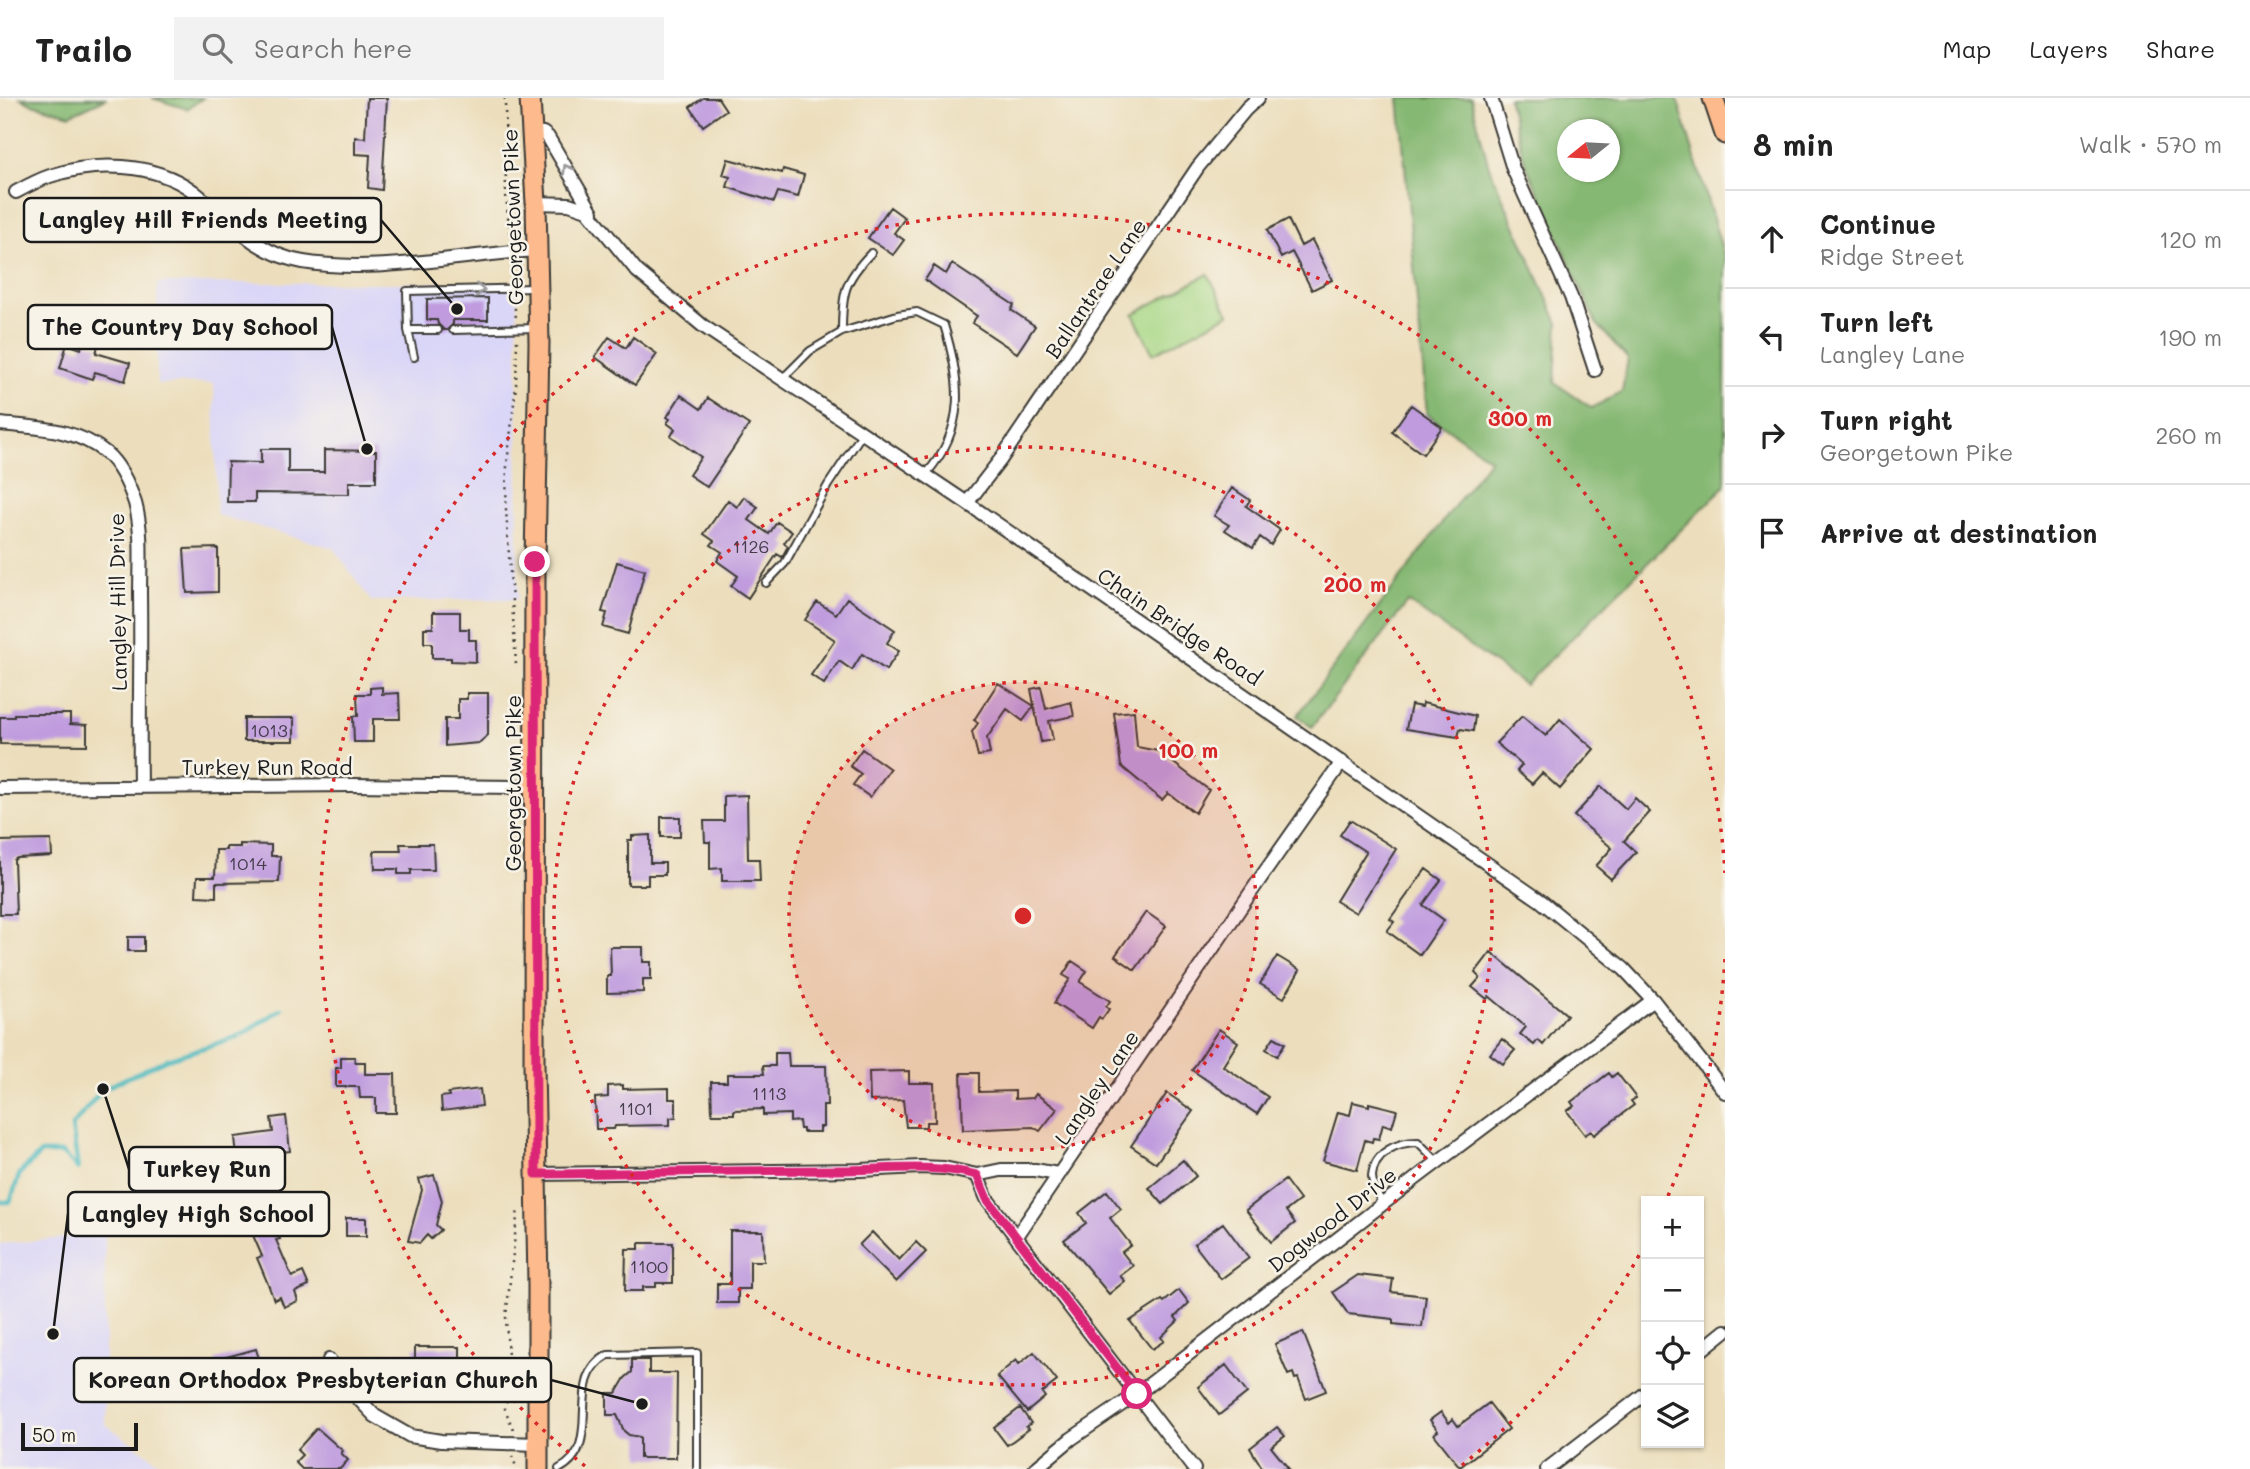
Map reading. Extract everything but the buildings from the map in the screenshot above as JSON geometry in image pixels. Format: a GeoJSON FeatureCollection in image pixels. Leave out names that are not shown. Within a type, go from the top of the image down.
{"type":"FeatureCollection","features":[{"type":"Feature","properties":{"kind":"main road","name":"Georgetown Pike"},"geometry":{"type":"LineString","coordinates":[[530,98],[539,328],[535,562],[538,1469]]}},
{"type":"Feature","properties":{"kind":"main road"},"geometry":{"type":"LineString","coordinates":[[1713,98],[1725,134]]}},
{"type":"Feature","properties":{"kind":"street","name":"Ballantrae Lane"},"geometry":{"type":"LineString","coordinates":[[967,503],[1009,447],[1198,167],[1246,108],[1258,98]]}},
{"type":"Feature","properties":{"kind":"street"},"geometry":{"type":"LineString","coordinates":[[1492,98],[1513,169],[1571,297],[1595,370]]}},
{"type":"Feature","properties":{"kind":"street","name":"Chain Bridge Road"},"geometry":{"type":"LineString","coordinates":[[532,132],[543,133],[548,137],[594,216],[637,271],[655,288],[703,326],[781,380],[967,503],[1541,901],[1614,960],[1653,1000],[1725,1091]]}},
{"type":"Feature","properties":{"kind":"street"},"geometry":{"type":"LineString","coordinates":[[16,191],[68,170],[117,167],[141,169],[162,175],[192,191],[239,233],[258,246],[301,262],[340,266],[390,264],[536,250]]}},
{"type":"Feature","properties":{"kind":"street"},"geometry":{"type":"LineString","coordinates":[[536,203],[580,206],[594,216]]}},
{"type":"Feature","properties":{"kind":"street","name":"Langley Hill Drive"},"geometry":{"type":"LineString","coordinates":[[0,424],[44,428],[88,441],[106,453],[125,477],[135,505],[140,547],[140,785]]}},
{"type":"Feature","properties":{"kind":"street","name":"Langley Lane"},"geometry":{"type":"LineString","coordinates":[[536,1174],[920,1167],[944,1168],[977,1175],[1001,1170],[1035,1170],[1058,1174],[1342,762]]}},
{"type":"Feature","properties":{"kind":"street","name":"Turkey Run Road"},"geometry":{"type":"LineString","coordinates":[[0,788],[140,785],[516,787],[535,784]]}},
{"type":"Feature","properties":{"kind":"street","name":"Dogwood Drive"},"geometry":{"type":"LineString","coordinates":[[1035,1469],[1072,1438],[1137,1394],[1653,1000]]}},
{"type":"Feature","properties":{"kind":"street"},"geometry":{"type":"LineString","coordinates":[[1017,1236],[1058,1174]]}},
{"type":"Feature","properties":{"kind":"street"},"geometry":{"type":"LineString","coordinates":[[977,1175],[987,1199],[1194,1469]]}},
{"type":"Feature","properties":{"kind":"street"},"geometry":{"type":"LineString","coordinates":[[1704,1348],[1725,1332]]}},
{"type":"Feature","properties":{"kind":"street"},"geometry":{"type":"LineString","coordinates":[[330,1360],[351,1391],[375,1416],[410,1436],[441,1441],[538,1444]]}},
{"type":"Feature","properties":{"kind":"street"},"geometry":{"type":"LineString","coordinates":[[1547,1469],[1641,1397]]}},
{"type":"Feature","properties":{"kind":"lane"},"geometry":{"type":"LineString","coordinates":[[842,332],[845,289],[852,273],[871,253]]}},
{"type":"Feature","properties":{"kind":"lane"},"geometry":{"type":"LineString","coordinates":[[414,357],[408,330],[407,291],[538,288]]}},
{"type":"Feature","properties":{"kind":"lane"},"geometry":{"type":"LineString","coordinates":[[781,380],[810,351],[842,332],[897,315],[917,312],[944,325],[955,361],[956,421],[941,457],[925,476]]}},
{"type":"Feature","properties":{"kind":"lane"},"geometry":{"type":"LineString","coordinates":[[453,330],[539,328]]}},
{"type":"Feature","properties":{"kind":"lane"},"geometry":{"type":"LineString","coordinates":[[408,330],[438,330]]}},
{"type":"Feature","properties":{"kind":"lane"},"geometry":{"type":"LineString","coordinates":[[766,583],[785,564],[828,485],[862,434]]}},
{"type":"Feature","properties":{"kind":"lane"},"geometry":{"type":"LineString","coordinates":[[1383,1205],[1372,1177],[1376,1162],[1387,1149],[1405,1142],[1418,1142],[1438,1162]]}},
{"type":"Feature","properties":{"kind":"lane"},"geometry":{"type":"LineString","coordinates":[[559,1469],[570,1463],[581,1448],[583,1399],[590,1374],[600,1359],[608,1355],[697,1353],[696,1469]]}},
{"type":"Feature","properties":{"kind":"shaded area"},"geometry":{"type":"Polygon","coordinates":[[[157,283],[517,283],[518,599],[371,601],[333,548],[217,515],[214,383],[157,384],[157,283]]]}},
{"type":"Feature","properties":{"kind":"shaded area"},"geometry":{"type":"Polygon","coordinates":[[[105,1234],[105,1424],[169,1469],[0,1469],[0,1244],[105,1234]]]}},
{"type":"Feature","properties":{"kind":"green space"},"geometry":{"type":"Polygon","coordinates":[[[21,98],[107,98],[70,115],[29,103],[21,98]]]}},
{"type":"Feature","properties":{"kind":"green space"},"geometry":{"type":"Polygon","coordinates":[[[152,98],[203,98],[187,109],[152,98]]]}},
{"type":"Feature","properties":{"kind":"green space"},"geometry":{"type":"Polygon","coordinates":[[[1399,98],[1471,98],[1489,167],[1558,323],[1555,383],[1592,408],[1622,391],[1628,359],[1596,323],[1524,160],[1508,98],[1677,98],[1725,259],[1725,486],[1525,685],[1408,602],[1312,727],[1297,716],[1490,459],[1427,414],[1399,98]]]}},
{"type":"Feature","properties":{"kind":"green space"},"geometry":{"type":"Polygon","coordinates":[[[1208,274],[1229,314],[1153,354],[1133,314],[1208,274]]]}},
{"type":"Feature","properties":{"kind":"waterway"},"geometry":{"type":"LineString","coordinates":[[0,1202],[10,1202],[20,1173],[41,1153],[62,1153],[78,1169],[72,1126],[103,1089],[167,1059],[238,1037],[281,1009]]}},
{"type":"Feature","properties":{"kind":"place","name":"Langley Hill Friends Meeting"},"geometry":{"type":"Point","coordinates":[457,309]}},
{"type":"Feature","properties":{"kind":"place","name":"The Country Day School"},"geometry":{"type":"Point","coordinates":[367,449]}},
{"type":"Feature","properties":{"kind":"place","name":"Turkey Run"},"geometry":{"type":"Point","coordinates":[103,1089]}},
{"type":"Feature","properties":{"kind":"place","name":"Langley High School"},"geometry":{"type":"Point","coordinates":[53,1334]}},
{"type":"Feature","properties":{"kind":"place","name":"Korean Orthodox Presbyterian Church"},"geometry":{"type":"Point","coordinates":[642,1404]}},
{"type":"Feature","properties":{"kind":"route"},"geometry":{"type":"LineString","coordinates":[[535,562],[536,1174],[920,1167],[944,1168],[977,1175],[987,1199],[1137,1394]]}}]}
